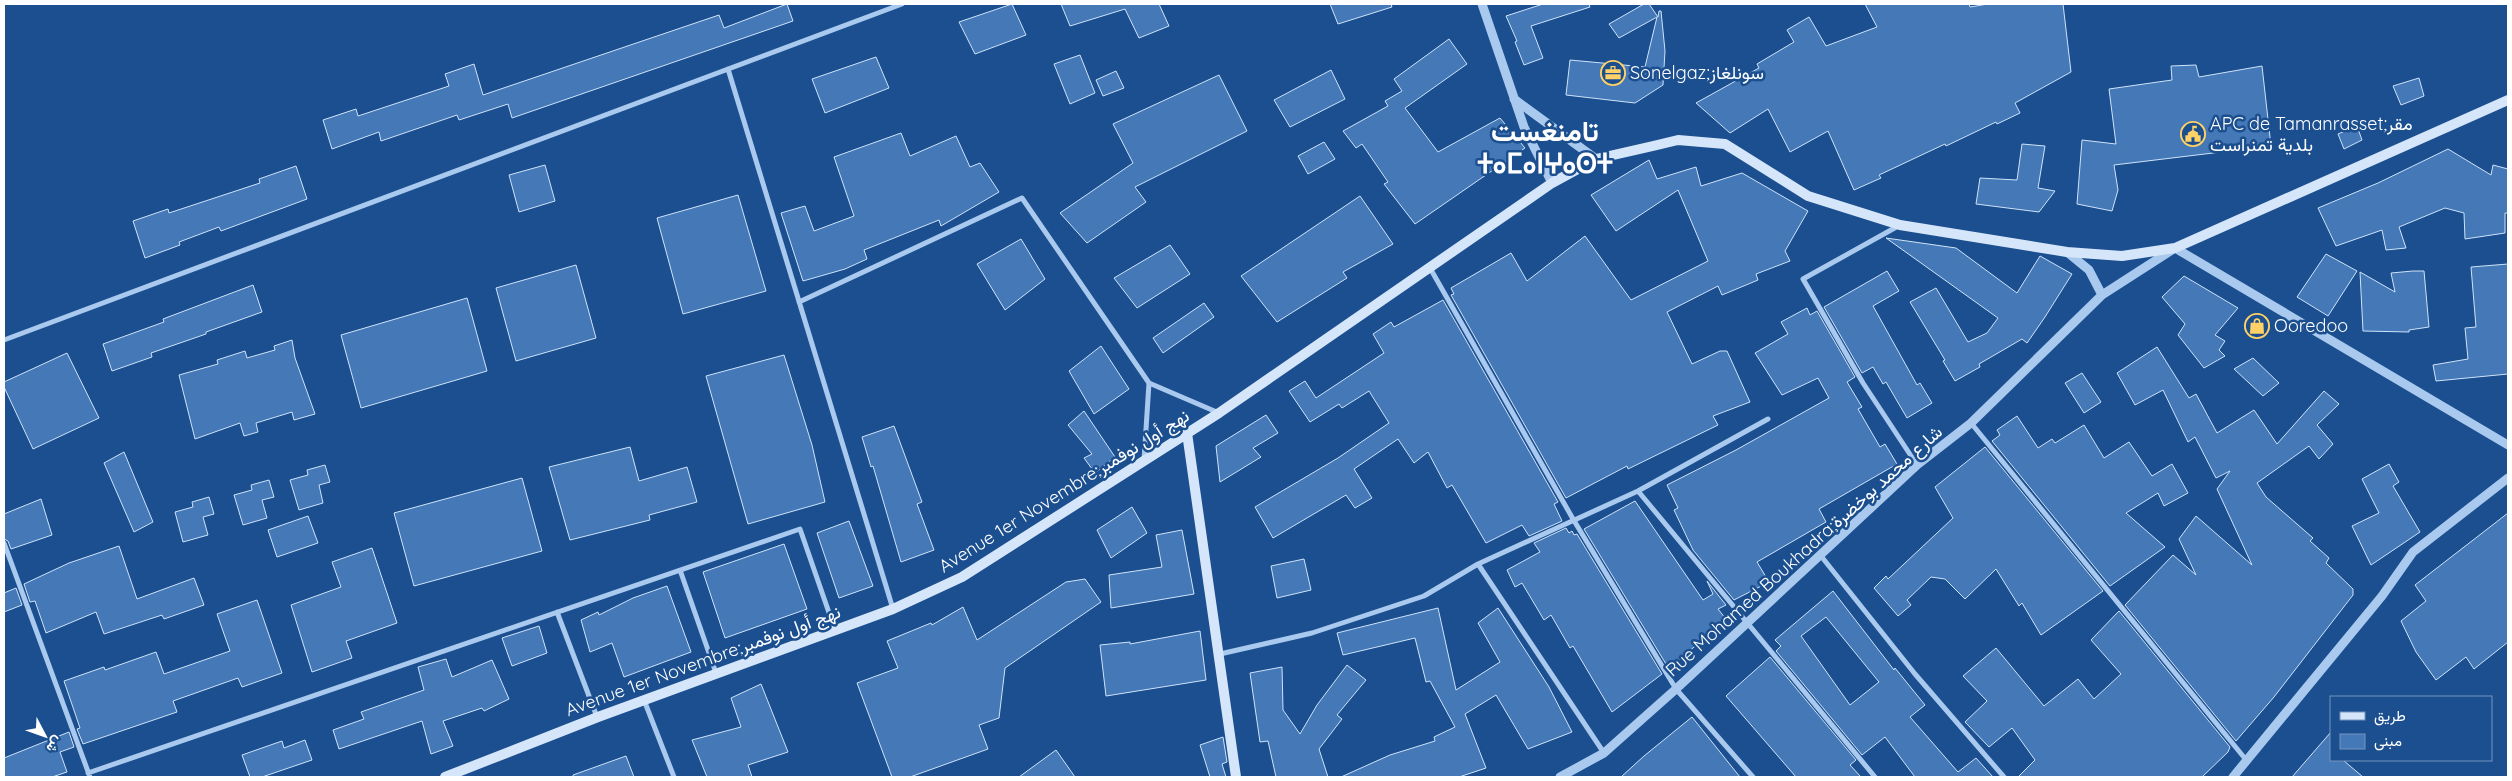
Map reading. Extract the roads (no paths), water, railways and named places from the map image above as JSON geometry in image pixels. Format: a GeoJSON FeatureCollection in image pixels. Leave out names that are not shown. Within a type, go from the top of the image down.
{"type":"FeatureCollection","features":[{"type":"Feature","properties":{"kind":"main road","name":"Avenue 1er Novembre;نهج أول نوفمبر"},"geometry":{"type":"LineString","coordinates":[[445,777],[598,717],[893,608],[962,577],[1219,413],[1552,183],[1596,159],[1678,140],[1724,144],[1808,196],[1900,225],[2067,252],[2122,256],[2175,248],[2508,100]]}},
{"type":"Feature","properties":{"kind":"main road"},"geometry":{"type":"LineString","coordinates":[[1187,433],[1220,654],[1236,777]]}},
{"type":"Feature","properties":{"kind":"street"},"geometry":{"type":"LineString","coordinates":[[4,340],[902,4]]}},
{"type":"Feature","properties":{"kind":"street"},"geometry":{"type":"LineString","coordinates":[[1482,4],[1514,99],[1534,151],[1552,183]]}},
{"type":"Feature","properties":{"kind":"street"},"geometry":{"type":"LineString","coordinates":[[728,69],[893,608]]}},
{"type":"Feature","properties":{"kind":"street"},"geometry":{"type":"LineString","coordinates":[[1514,99],[1596,159]]}},
{"type":"Feature","properties":{"kind":"street"},"geometry":{"type":"LineString","coordinates":[[799,302],[1022,198],[1149,382],[1219,413]]}},
{"type":"Feature","properties":{"kind":"street"},"geometry":{"type":"LineString","coordinates":[[1900,225],[1803,279],[1863,383],[1917,465]]}},
{"type":"Feature","properties":{"kind":"street"},"geometry":{"type":"LineString","coordinates":[[2175,248],[2508,444]]}},
{"type":"Feature","properties":{"kind":"street","name":"Rue Mohamed Boukhadra;شارع محمد بوخضرة"},"geometry":{"type":"LineString","coordinates":[[1560,777],[1604,753],[1676,689],[1917,465],[1971,423],[2102,295],[2175,248]]}},
{"type":"Feature","properties":{"kind":"street"},"geometry":{"type":"LineString","coordinates":[[2067,252],[2089,270],[2102,295]]}},
{"type":"Feature","properties":{"kind":"street"},"geometry":{"type":"LineString","coordinates":[[1430,268],[1574,519],[1676,689],[1753,777]]}},
{"type":"Feature","properties":{"kind":"street"},"geometry":{"type":"LineString","coordinates":[[1143,463],[1149,382]]}},
{"type":"Feature","properties":{"kind":"street"},"geometry":{"type":"LineString","coordinates":[[1220,654],[1312,633],[1424,596],[1478,564],[1638,491],[1768,419]]}},
{"type":"Feature","properties":{"kind":"street"},"geometry":{"type":"LineString","coordinates":[[1971,423],[2247,761]]}},
{"type":"Feature","properties":{"kind":"street"},"geometry":{"type":"LineString","coordinates":[[2233,777],[2329,658],[2382,596],[2413,552],[2508,478]]}},
{"type":"Feature","properties":{"kind":"street"},"geometry":{"type":"LineString","coordinates":[[1638,491],[1875,777]]}},
{"type":"Feature","properties":{"kind":"street"},"geometry":{"type":"LineString","coordinates":[[4,543],[89,775],[800,529],[835,630]]}},
{"type":"Feature","properties":{"kind":"street"},"geometry":{"type":"LineString","coordinates":[[1821,556],[1915,674],[2004,777]]}},
{"type":"Feature","properties":{"kind":"street"},"geometry":{"type":"LineString","coordinates":[[1478,564],[1604,753]]}},
{"type":"Feature","properties":{"kind":"street"},"geometry":{"type":"LineString","coordinates":[[680,570],[716,673]]}},
{"type":"Feature","properties":{"kind":"street"},"geometry":{"type":"LineString","coordinates":[[557,612],[598,717]]}},
{"type":"Feature","properties":{"kind":"street"},"geometry":{"type":"LineString","coordinates":[[644,700],[674,777]]}},
{"type":"Feature","properties":{"kind":"place","name":"Sonelgaz;سونلغاز"},"geometry":{"type":"Point","coordinates":[1613,73]}},
{"type":"Feature","properties":{"kind":"place","name":"APC de Tamanrasset;مقر بلدية تمنراست"},"geometry":{"type":"Point","coordinates":[2193,134]}},
{"type":"Feature","properties":{"kind":"place","name":"Ooredoo"},"geometry":{"type":"Point","coordinates":[2257,326]}},
{"type":"Feature","properties":{"kind":"district","name":"تامنغست ⵜⴰⵎⴰⵏⵖⴰⵙⵜ"},"geometry":{"type":"Point","coordinates":[1545,147]}}]}
